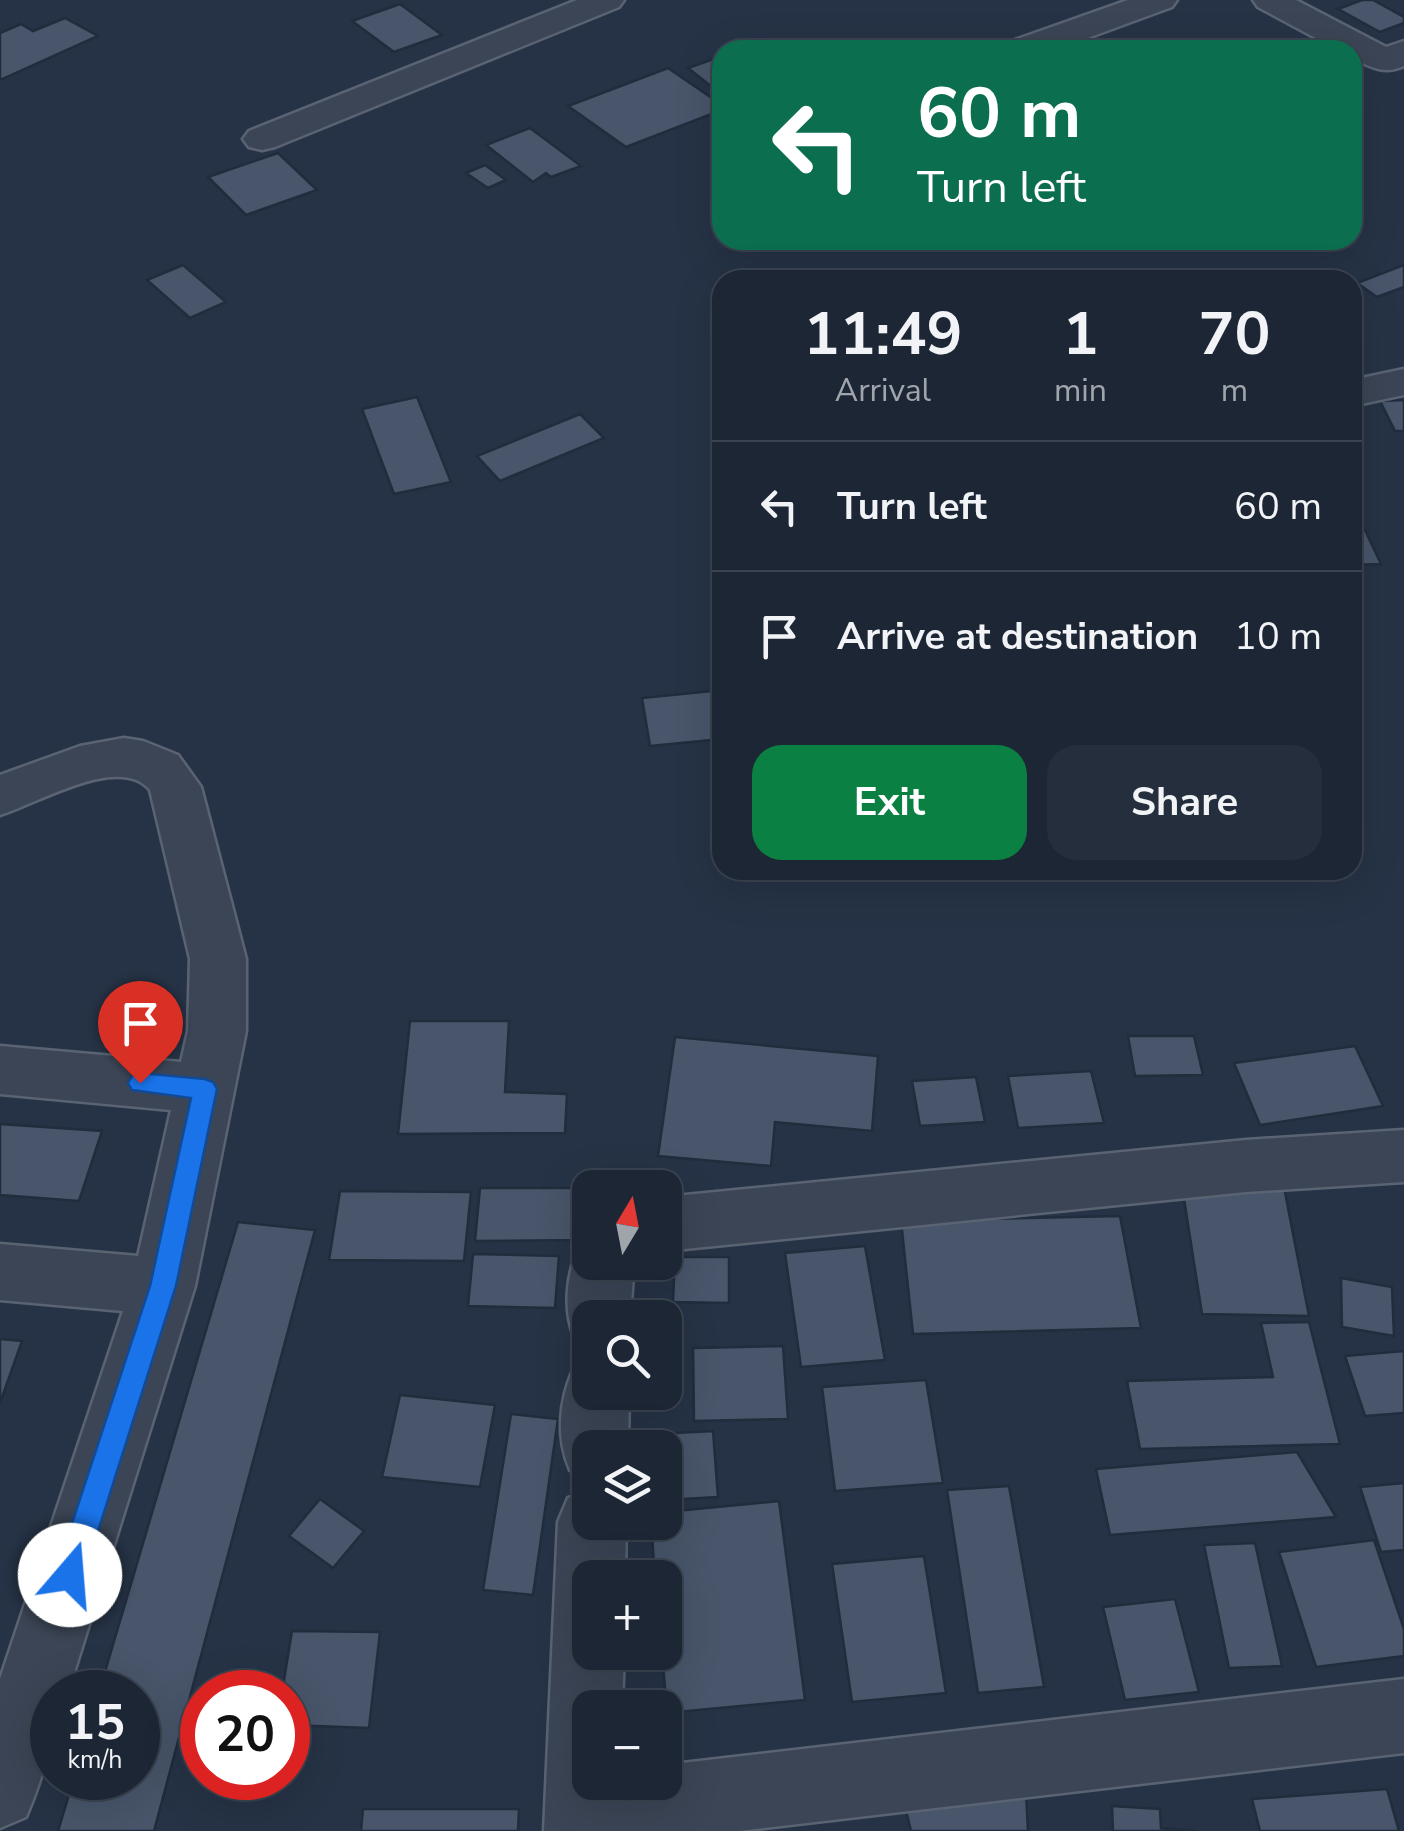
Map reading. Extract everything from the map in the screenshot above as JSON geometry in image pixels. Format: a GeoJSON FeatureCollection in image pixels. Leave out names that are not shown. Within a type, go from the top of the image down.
{"type":"FeatureCollection","features":[{"type":"Feature","properties":{"kind":"street"},"geometry":{"type":"LineString","coordinates":[[262,140],[606,0]]}},
{"type":"Feature","properties":{"kind":"street"},"geometry":{"type":"LineString","coordinates":[[1050,40],[1160,0]]}},
{"type":"Feature","properties":{"kind":"street"},"geometry":{"type":"LineString","coordinates":[[1270,0],[1354,40]]}},
{"type":"Feature","properties":{"kind":"street"},"geometry":{"type":"LineString","coordinates":[[1362,44],[1398,61]]}},
{"type":"Feature","properties":{"kind":"street"},"geometry":{"type":"LineString","coordinates":[[1362,391],[1404,382]]}},
{"type":"Feature","properties":{"kind":"street"},"geometry":{"type":"LineString","coordinates":[[0,796],[103,758],[135,757],[159,768],[175,787],[218,959],[217,1031],[163,1286],[0,1792]]}},
{"type":"Feature","properties":{"kind":"street"},"geometry":{"type":"LineString","coordinates":[[0,1070],[205,1089]]}},
{"type":"Feature","properties":{"kind":"street"},"geometry":{"type":"LineString","coordinates":[[682,1222],[1152,1175],[1404,1156]]}},
{"type":"Feature","properties":{"kind":"street"},"geometry":{"type":"LineString","coordinates":[[0,1272],[163,1286]]}},
{"type":"Feature","properties":{"kind":"street"},"geometry":{"type":"LineString","coordinates":[[591,1540],[582,1822],[1404,1716]]}},
{"type":"Feature","properties":{"kind":"building"},"geometry":{"type":"Polygon","coordinates":[[[1373,0],[1404,17],[1404,23],[1380,32],[1338,9],[1373,0]]]}},
{"type":"Feature","properties":{"kind":"building"},"geometry":{"type":"Polygon","coordinates":[[[400,4],[442,35],[394,52],[352,21],[400,4]]]}},
{"type":"Feature","properties":{"kind":"building"},"geometry":{"type":"Polygon","coordinates":[[[65,18],[98,36],[0,80],[0,33],[21,24],[33,31],[65,18]]]}},
{"type":"Feature","properties":{"kind":"building"},"geometry":{"type":"Polygon","coordinates":[[[712,60],[712,87],[688,68],[712,60]]]}},
{"type":"Feature","properties":{"kind":"building"},"geometry":{"type":"Polygon","coordinates":[[[668,68],[712,98],[712,114],[626,147],[568,106],[668,68]]]}},
{"type":"Feature","properties":{"kind":"building"},"geometry":{"type":"Polygon","coordinates":[[[530,128],[581,166],[551,177],[546,173],[533,182],[486,145],[530,128]]]}},
{"type":"Feature","properties":{"kind":"building"},"geometry":{"type":"Polygon","coordinates":[[[278,153],[317,190],[246,215],[208,177],[278,153]]]}},
{"type":"Feature","properties":{"kind":"building"},"geometry":{"type":"Polygon","coordinates":[[[485,165],[506,180],[488,188],[466,173],[485,165]]]}},
{"type":"Feature","properties":{"kind":"building"},"geometry":{"type":"Polygon","coordinates":[[[183,265],[226,302],[190,318],[147,280],[183,265]]]}},
{"type":"Feature","properties":{"kind":"building"},"geometry":{"type":"Polygon","coordinates":[[[1404,265],[1404,287],[1377,297],[1362,286],[1362,281],[1404,265]]]}},
{"type":"Feature","properties":{"kind":"building"},"geometry":{"type":"Polygon","coordinates":[[[417,397],[451,482],[394,494],[362,409],[417,397]]]}},
{"type":"Feature","properties":{"kind":"building"},"geometry":{"type":"Polygon","coordinates":[[[1404,400],[1404,431],[1395,431],[1380,401],[1404,400]]]}},
{"type":"Feature","properties":{"kind":"building"},"geometry":{"type":"Polygon","coordinates":[[[580,414],[604,438],[500,481],[477,456],[580,414]]]}},
{"type":"Feature","properties":{"kind":"building"},"geometry":{"type":"Polygon","coordinates":[[[1362,530],[1365,530],[1381,564],[1362,565],[1362,530]]]}},
{"type":"Feature","properties":{"kind":"building"},"geometry":{"type":"Polygon","coordinates":[[[712,691],[712,740],[650,746],[642,698],[712,691]]]}},
{"type":"Feature","properties":{"kind":"building"},"geometry":{"type":"Polygon","coordinates":[[[410,1021],[509,1021],[505,1092],[567,1094],[565,1133],[398,1134],[410,1021]]]}},
{"type":"Feature","properties":{"kind":"building"},"geometry":{"type":"Polygon","coordinates":[[[1128,1036],[1194,1036],[1203,1075],[1135,1076],[1128,1036]]]}},
{"type":"Feature","properties":{"kind":"building"},"geometry":{"type":"Polygon","coordinates":[[[675,1037],[878,1056],[872,1131],[775,1122],[771,1166],[658,1156],[675,1037]]]}},
{"type":"Feature","properties":{"kind":"building"},"geometry":{"type":"Polygon","coordinates":[[[1355,1046],[1383,1106],[1260,1125],[1234,1063],[1355,1046]]]}},
{"type":"Feature","properties":{"kind":"building"},"geometry":{"type":"Polygon","coordinates":[[[1091,1071],[1104,1123],[1018,1128],[1008,1076],[1091,1071]]]}},
{"type":"Feature","properties":{"kind":"building"},"geometry":{"type":"Polygon","coordinates":[[[976,1077],[985,1122],[920,1126],[912,1081],[976,1077]]]}},
{"type":"Feature","properties":{"kind":"building"},"geometry":{"type":"Polygon","coordinates":[[[0,1124],[102,1131],[79,1201],[0,1195],[0,1124]]]}},
{"type":"Feature","properties":{"kind":"building"},"geometry":{"type":"Polygon","coordinates":[[[1182,1186],[1284,1187],[1309,1316],[1202,1314],[1182,1186]]]}},
{"type":"Feature","properties":{"kind":"building"},"geometry":{"type":"Polygon","coordinates":[[[480,1188],[572,1188],[572,1240],[475,1241],[480,1188]]]}},
{"type":"Feature","properties":{"kind":"building"},"geometry":{"type":"Polygon","coordinates":[[[340,1191],[471,1192],[464,1261],[329,1260],[340,1191]]]}},
{"type":"Feature","properties":{"kind":"building"},"geometry":{"type":"Polygon","coordinates":[[[1120,1216],[1141,1328],[913,1334],[901,1221],[1120,1216]]]}},
{"type":"Feature","properties":{"kind":"building"},"geometry":{"type":"Polygon","coordinates":[[[238,1222],[315,1230],[197,1670],[180,1670],[180,1734],[154,1831],[58,1831],[67,1800],[160,1800],[160,1670],[106,1670],[238,1222]]]}},
{"type":"Feature","properties":{"kind":"building"},"geometry":{"type":"Polygon","coordinates":[[[865,1246],[885,1360],[801,1367],[785,1253],[865,1246]]]}},
{"type":"Feature","properties":{"kind":"building"},"geometry":{"type":"Polygon","coordinates":[[[473,1254],[559,1256],[555,1308],[468,1306],[473,1254]]]}},
{"type":"Feature","properties":{"kind":"building"},"geometry":{"type":"Polygon","coordinates":[[[682,1257],[729,1257],[729,1303],[673,1300],[674,1280],[682,1280],[682,1257]]]}},
{"type":"Feature","properties":{"kind":"building"},"geometry":{"type":"Polygon","coordinates":[[[1341,1278],[1392,1287],[1394,1336],[1342,1327],[1341,1278]]]}},
{"type":"Feature","properties":{"kind":"building"},"geometry":{"type":"Polygon","coordinates":[[[1309,1322],[1340,1444],[1140,1449],[1127,1381],[1273,1377],[1261,1323],[1309,1322]]]}},
{"type":"Feature","properties":{"kind":"building"},"geometry":{"type":"Polygon","coordinates":[[[0,1339],[22,1341],[0,1403],[0,1339]]]}},
{"type":"Feature","properties":{"kind":"building"},"geometry":{"type":"Polygon","coordinates":[[[783,1346],[788,1419],[694,1421],[693,1348],[783,1346]]]}},
{"type":"Feature","properties":{"kind":"building"},"geometry":{"type":"Polygon","coordinates":[[[1404,1351],[1404,1413],[1365,1416],[1345,1356],[1404,1351]]]}},
{"type":"Feature","properties":{"kind":"building"},"geometry":{"type":"Polygon","coordinates":[[[926,1380],[943,1483],[835,1491],[822,1387],[926,1380]]]}},
{"type":"Feature","properties":{"kind":"building"},"geometry":{"type":"Polygon","coordinates":[[[400,1395],[495,1405],[480,1487],[382,1477],[400,1395]]]}},
{"type":"Feature","properties":{"kind":"building"},"geometry":{"type":"Polygon","coordinates":[[[511,1414],[558,1419],[533,1595],[483,1590],[511,1414]]]}},
{"type":"Feature","properties":{"kind":"building"},"geometry":{"type":"Polygon","coordinates":[[[713,1431],[718,1497],[682,1499],[682,1433],[713,1431]]]}},
{"type":"Feature","properties":{"kind":"building"},"geometry":{"type":"Polygon","coordinates":[[[1297,1452],[1336,1517],[1110,1535],[1096,1469],[1297,1452]]]}},
{"type":"Feature","properties":{"kind":"building"},"geometry":{"type":"Polygon","coordinates":[[[1404,1483],[1404,1550],[1381,1552],[1360,1487],[1404,1483]]]}},
{"type":"Feature","properties":{"kind":"building"},"geometry":{"type":"Polygon","coordinates":[[[1009,1486],[1044,1687],[978,1693],[947,1490],[1009,1486]]]}},
{"type":"Feature","properties":{"kind":"building"},"geometry":{"type":"Polygon","coordinates":[[[320,1499],[364,1531],[333,1568],[289,1536],[320,1499]]]}},
{"type":"Feature","properties":{"kind":"building"},"geometry":{"type":"Polygon","coordinates":[[[779,1501],[805,1700],[682,1712],[682,1690],[665,1690],[663,1670],[682,1670],[682,1560],[654,1560],[652,1540],[682,1540],[682,1510],[779,1501]]]}},
{"type":"Feature","properties":{"kind":"building"},"geometry":{"type":"Polygon","coordinates":[[[1374,1540],[1404,1629],[1404,1656],[1316,1667],[1279,1552],[1374,1540]]]}},
{"type":"Feature","properties":{"kind":"building"},"geometry":{"type":"Polygon","coordinates":[[[1255,1543],[1282,1666],[1229,1668],[1204,1545],[1255,1543]]]}},
{"type":"Feature","properties":{"kind":"building"},"geometry":{"type":"Polygon","coordinates":[[[924,1556],[946,1693],[852,1702],[832,1564],[924,1556]]]}},
{"type":"Feature","properties":{"kind":"building"},"geometry":{"type":"Polygon","coordinates":[[[1175,1599],[1199,1692],[1125,1700],[1103,1607],[1175,1599]]]}},
{"type":"Feature","properties":{"kind":"building"},"geometry":{"type":"Polygon","coordinates":[[[292,1631],[380,1632],[369,1728],[310,1726],[310,1670],[286,1670],[292,1631]]]}},
{"type":"Feature","properties":{"kind":"building"},"geometry":{"type":"Polygon","coordinates":[[[1387,1789],[1399,1831],[1260,1831],[1252,1799],[1387,1789]]]}},
{"type":"Feature","properties":{"kind":"building"},"geometry":{"type":"Polygon","coordinates":[[[1026,1793],[1028,1831],[911,1831],[902,1794],[1026,1793]]]}},
{"type":"Feature","properties":{"kind":"building"},"geometry":{"type":"Polygon","coordinates":[[[1112,1806],[1160,1809],[1161,1828],[1197,1831],[1113,1831],[1112,1806]]]}},
{"type":"Feature","properties":{"kind":"building"},"geometry":{"type":"Polygon","coordinates":[[[363,1809],[519,1809],[518,1831],[361,1831],[363,1809]]]}},
{"type":"Feature","properties":{"kind":"route"},"geometry":{"type":"LineString","coordinates":[[70,1575],[163,1286],[205,1089],[140,1083]]}}]}
